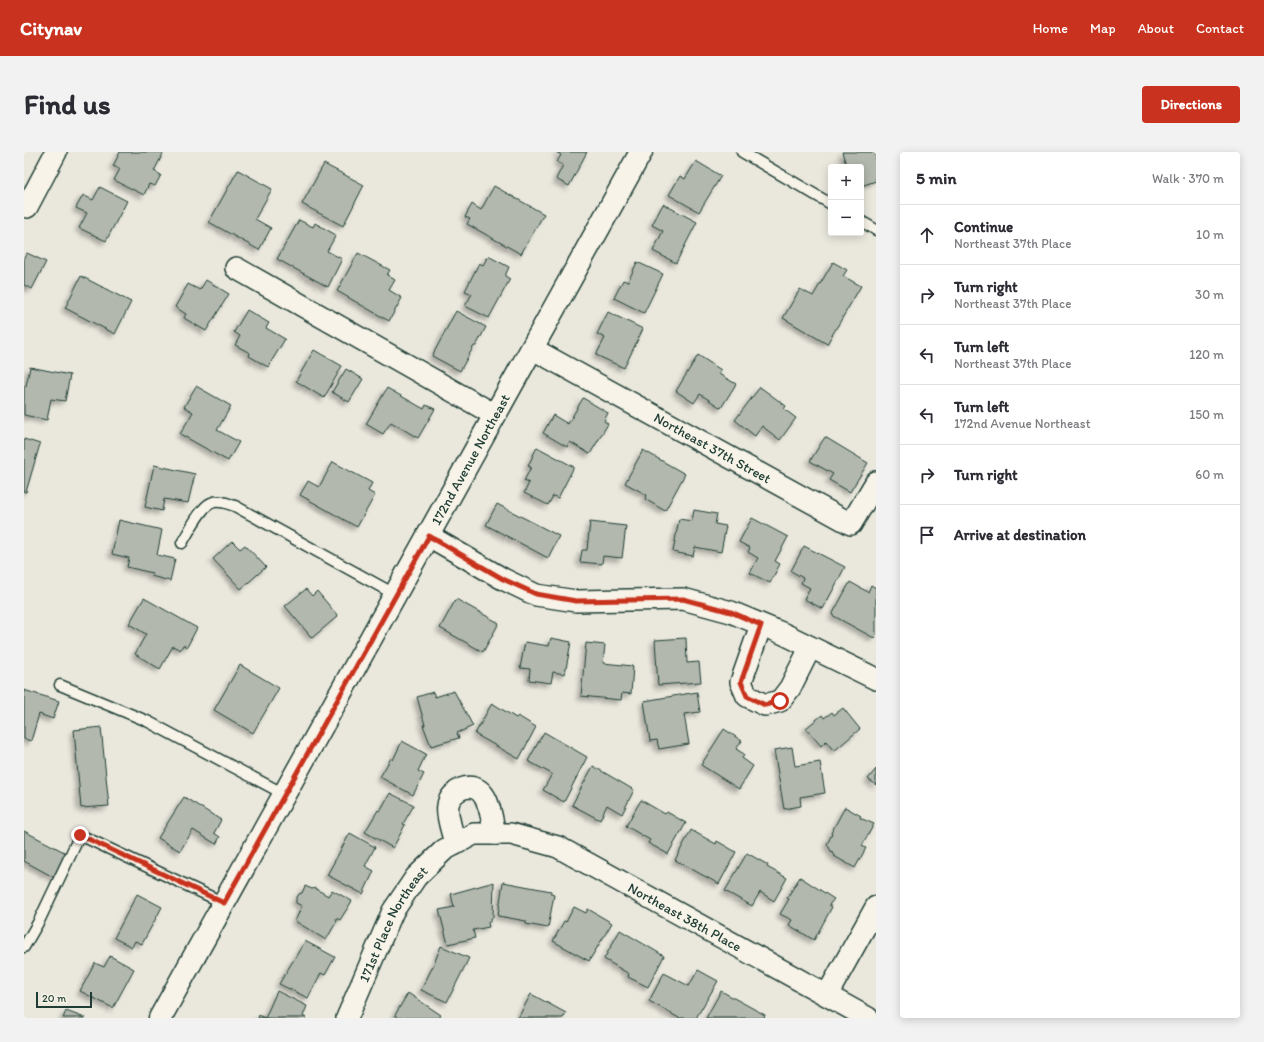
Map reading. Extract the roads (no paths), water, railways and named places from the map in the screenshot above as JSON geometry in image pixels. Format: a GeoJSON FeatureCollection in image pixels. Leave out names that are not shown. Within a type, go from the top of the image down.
{"type":"FeatureCollection","features":[{"type":"Feature","properties":{"kind":"street"},"geometry":{"type":"LineString","coordinates":[[27,207],[56,152]]}},
{"type":"Feature","properties":{"kind":"street","name":"172nd Avenue Northeast"},"geometry":{"type":"LineString","coordinates":[[160,1018],[641,152]]}},
{"type":"Feature","properties":{"kind":"street"},"geometry":{"type":"LineString","coordinates":[[236,268],[495,416]]}},
{"type":"Feature","properties":{"kind":"street","name":"Northeast 37th Street"},"geometry":{"type":"LineString","coordinates":[[532,349],[851,524],[876,482]]}},
{"type":"Feature","properties":{"kind":"street"},"geometry":{"type":"LineString","coordinates":[[429,536],[503,579],[536,594],[576,601],[683,599],[731,612],[784,634],[876,679]]}},
{"type":"Feature","properties":{"kind":"street"},"geometry":{"type":"LineString","coordinates":[[761,625],[741,682],[747,696],[765,705],[780,701],[790,688],[810,648]]}},
{"type":"Feature","properties":{"kind":"street"},"geometry":{"type":"LineString","coordinates":[[455,844],[447,810],[448,804],[454,793],[463,789],[472,788],[479,791],[488,800],[495,834]]}},
{"type":"Feature","properties":{"kind":"street","name":"Northeast 38th Place"},"geometry":{"type":"LineString","coordinates":[[474,834],[511,834],[558,847],[868,1018]]}},
{"type":"Feature","properties":{"kind":"street","name":"171st Place Northeast"},"geometry":{"type":"LineString","coordinates":[[347,1018],[393,911],[416,877],[444,850],[474,834]]}},
{"type":"Feature","properties":{"kind":"street"},"geometry":{"type":"LineString","coordinates":[[826,995],[876,907]]}},
{"type":"Feature","properties":{"kind":"lane"},"geometry":{"type":"LineString","coordinates":[[742,152],[828,202]]}},
{"type":"Feature","properties":{"kind":"lane"},"geometry":{"type":"LineString","coordinates":[[864,224],[876,230]]}},
{"type":"Feature","properties":{"kind":"lane"},"geometry":{"type":"LineString","coordinates":[[182,543],[203,508],[212,502],[222,502],[235,506],[396,595]]}},
{"type":"Feature","properties":{"kind":"lane"},"geometry":{"type":"LineString","coordinates":[[60,685],[147,721],[284,794]]}},
{"type":"Feature","properties":{"kind":"lane"},"geometry":{"type":"LineString","coordinates":[[24,948],[39,921],[80,835],[224,903]]}}]}
